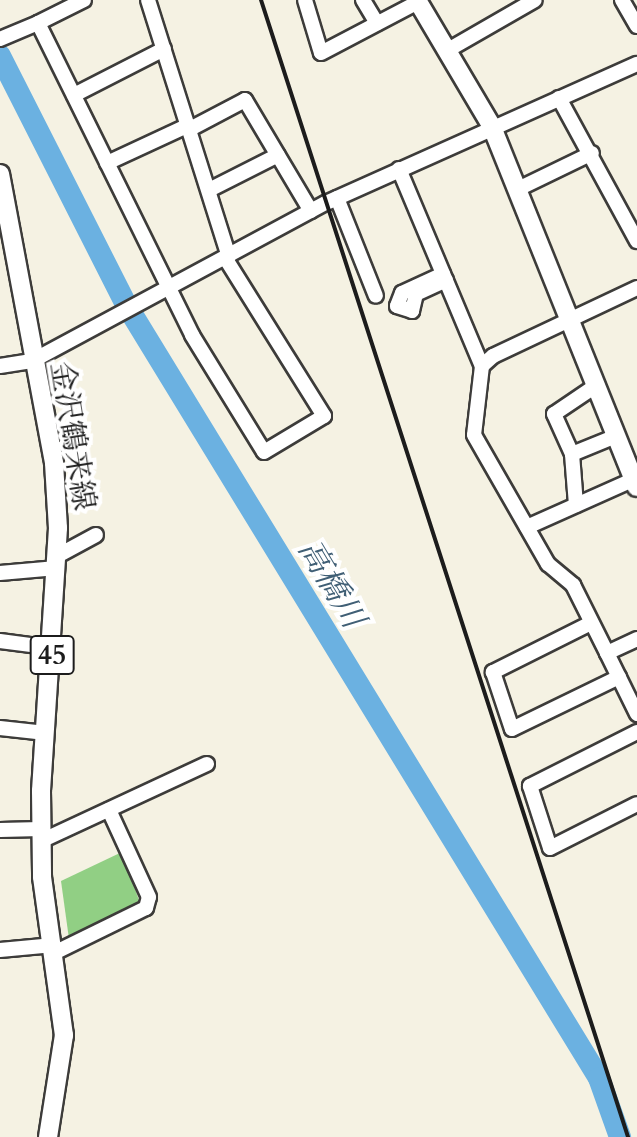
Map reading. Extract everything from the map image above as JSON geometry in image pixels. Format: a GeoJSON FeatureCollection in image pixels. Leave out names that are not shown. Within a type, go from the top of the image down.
{"type":"FeatureCollection","features":[{"type":"Feature","properties":{"kind":"main road"},"geometry":{"type":"LineString","coordinates":[[417,1],[492,127],[636,482]]}},
{"type":"Feature","properties":{"kind":"main road","name":"金沢鶴来線"},"geometry":{"type":"LineString","coordinates":[[0,174],[32,361],[54,463],[58,562],[41,835],[64,1035],[48,1137]]}},
{"type":"Feature","properties":{"kind":"street"},"geometry":{"type":"LineString","coordinates":[[0,39],[38,23],[58,6],[84,0]]}},
{"type":"Feature","properties":{"kind":"street"},"geometry":{"type":"LineString","coordinates":[[38,23],[170,291],[264,452],[324,416],[228,258],[148,0]]}},
{"type":"Feature","properties":{"kind":"street"},"geometry":{"type":"LineString","coordinates":[[305,0],[321,53],[417,1]]}},
{"type":"Feature","properties":{"kind":"street"},"geometry":{"type":"LineString","coordinates":[[363,0],[377,23]]}},
{"type":"Feature","properties":{"kind":"street"},"geometry":{"type":"LineString","coordinates":[[448,50],[535,0]]}},
{"type":"Feature","properties":{"kind":"street"},"geometry":{"type":"LineString","coordinates":[[622,0],[637,26]]}},
{"type":"Feature","properties":{"kind":"street"},"geometry":{"type":"LineString","coordinates":[[74,95],[164,49]]}},
{"type":"Feature","properties":{"kind":"street"},"geometry":{"type":"LineString","coordinates":[[0,366],[32,361],[131,312],[337,198],[637,64]]}},
{"type":"Feature","properties":{"kind":"street"},"geometry":{"type":"LineString","coordinates":[[559,98],[592,153],[637,241]]}},
{"type":"Feature","properties":{"kind":"street"},"geometry":{"type":"LineString","coordinates":[[107,163],[245,100],[311,211]]}},
{"type":"Feature","properties":{"kind":"street"},"geometry":{"type":"LineString","coordinates":[[518,189],[592,153]]}},
{"type":"Feature","properties":{"kind":"street"},"geometry":{"type":"LineString","coordinates":[[209,190],[278,155]]}},
{"type":"Feature","properties":{"kind":"street"},"geometry":{"type":"LineString","coordinates":[[399,169],[482,366],[474,435],[548,564],[573,585],[637,714]]}},
{"type":"Feature","properties":{"kind":"street"},"geometry":{"type":"LineString","coordinates":[[337,198],[376,296]]}},
{"type":"Feature","properties":{"kind":"street"},"geometry":{"type":"LineString","coordinates":[[482,366],[637,288]]}},
{"type":"Feature","properties":{"kind":"street"},"geometry":{"type":"LineString","coordinates":[[576,505],[572,454],[554,414],[597,385]]}},
{"type":"Feature","properties":{"kind":"street"},"geometry":{"type":"LineString","coordinates":[[572,454],[616,436]]}},
{"type":"Feature","properties":{"kind":"street"},"geometry":{"type":"LineString","coordinates":[[527,527],[636,482]]}},
{"type":"Feature","properties":{"kind":"street"},"geometry":{"type":"LineString","coordinates":[[0,573],[58,562],[96,535]]}},
{"type":"Feature","properties":{"kind":"street"},"geometry":{"type":"LineString","coordinates":[[591,623],[493,672],[512,729],[619,677]]}},
{"type":"Feature","properties":{"kind":"street"},"geometry":{"type":"LineString","coordinates":[[607,653],[637,639]]}},
{"type":"Feature","properties":{"kind":"street"},"geometry":{"type":"LineString","coordinates":[[0,641],[53,648]]}},
{"type":"Feature","properties":{"kind":"street"},"geometry":{"type":"LineString","coordinates":[[0,728],[46,733]]}},
{"type":"Feature","properties":{"kind":"street"},"geometry":{"type":"LineString","coordinates":[[637,732],[530,786],[550,848],[637,804]]}},
{"type":"Feature","properties":{"kind":"street"},"geometry":{"type":"LineString","coordinates":[[0,830],[41,835],[109,810],[207,764]]}},
{"type":"Feature","properties":{"kind":"street"},"geometry":{"type":"LineString","coordinates":[[0,950],[55,948],[146,908],[149,897],[109,810]]}},
{"type":"Feature","properties":{"kind":"green space"},"geometry":{"type":"Polygon","coordinates":[[[122,852],[141,906],[69,939],[61,881],[122,852]]]}},
{"type":"Feature","properties":{"kind":"waterway","name":"高橋川"},"geometry":{"type":"LineString","coordinates":[[0,56],[127,306],[599,1078],[620,1137]]}},
{"type":"Feature","properties":{"kind":"railway"},"geometry":{"type":"LineString","coordinates":[[261,0],[628,1137]]}}]}
